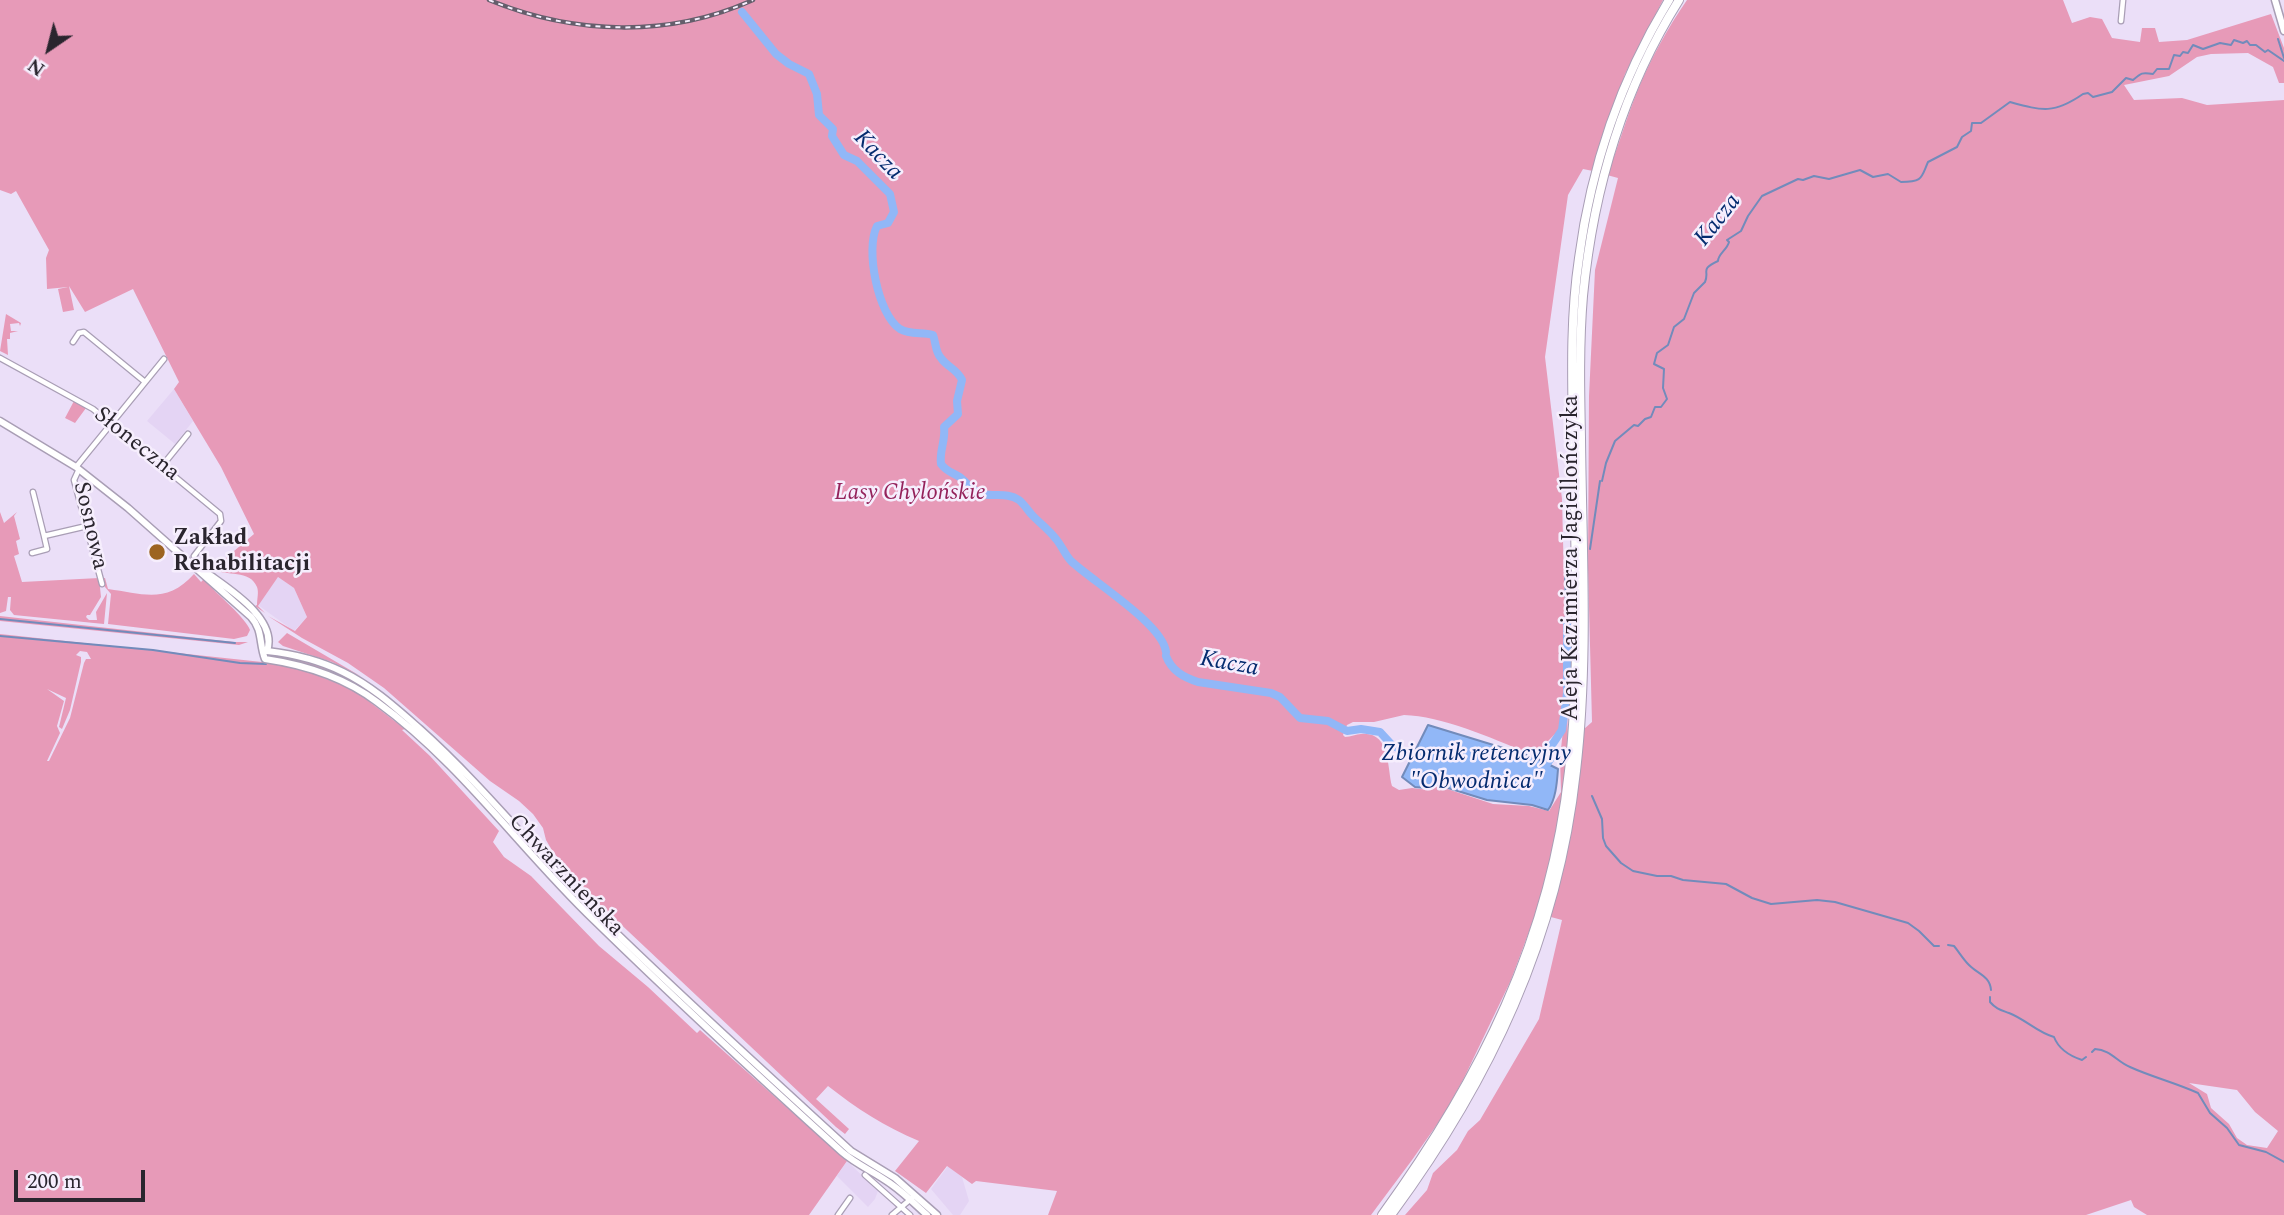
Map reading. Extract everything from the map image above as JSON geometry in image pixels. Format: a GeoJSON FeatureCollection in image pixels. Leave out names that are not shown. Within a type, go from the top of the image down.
{"type":"FeatureCollection","features":[{"type":"Feature","properties":{"kind":"highway","name":"Aleja Kazimierza Jagiellończyka"},"geometry":{"type":"LineString","coordinates":[[1391,1215],[1447,1135],[1504,1031],[1534,955],[1562,860],[1577,770],[1583,685],[1580,378],[1588,251],[1604,174],[1623,115],[1650,53],[1679,0]]}},
{"type":"Feature","properties":{"kind":"highway","name":"Aleja Kazimierza Jagiellończyka"},"geometry":{"type":"LineString","coordinates":[[1382,1215],[1450,1116],[1488,1045],[1528,953],[1555,859],[1569,771],[1574,705],[1572,360],[1578,261],[1594,178],[1613,117],[1632,70],[1668,2]]}},
{"type":"Feature","properties":{"kind":"main road"},"geometry":{"type":"LineString","coordinates":[[2275,0],[2284,31]]}},
{"type":"Feature","properties":{"kind":"main road","name":"Chwarznieńska"},"geometry":{"type":"LineString","coordinates":[[0,421],[77,468],[193,565],[256,623],[261,632],[261,650],[265,659],[322,672],[350,685],[376,701],[439,754],[511,826],[608,934],[842,1151],[937,1215]]}},
{"type":"Feature","properties":{"kind":"main road","name":"Chwarznieńska"},"geometry":{"type":"LineString","coordinates":[[913,1197],[927,1215]]}},
{"type":"Feature","properties":{"kind":"street"},"geometry":{"type":"LineString","coordinates":[[2121,21],[2123,0]]}},
{"type":"Feature","properties":{"kind":"street"},"geometry":{"type":"LineString","coordinates":[[73,342],[79,332],[84,332],[145,382]]}},
{"type":"Feature","properties":{"kind":"street","name":"Słoneczna"},"geometry":{"type":"LineString","coordinates":[[0,358],[83,403],[112,424],[222,517],[194,556]]}},
{"type":"Feature","properties":{"kind":"street"},"geometry":{"type":"LineString","coordinates":[[77,468],[164,359]]}},
{"type":"Feature","properties":{"kind":"street"},"geometry":{"type":"LineString","coordinates":[[162,466],[188,434]]}},
{"type":"Feature","properties":{"kind":"street","name":"Sosnowa"},"geometry":{"type":"LineString","coordinates":[[77,468],[74,480],[102,583]]}},
{"type":"Feature","properties":{"kind":"street"},"geometry":{"type":"LineString","coordinates":[[32,553],[47,549],[33,492]]}},
{"type":"Feature","properties":{"kind":"street"},"geometry":{"type":"LineString","coordinates":[[44,536],[87,526]]}},
{"type":"Feature","properties":{"kind":"street"},"geometry":{"type":"LineString","coordinates":[[865,1175],[910,1215]]}},
{"type":"Feature","properties":{"kind":"street"},"geometry":{"type":"LineString","coordinates":[[892,1215],[913,1197]]}},
{"type":"Feature","properties":{"kind":"street"},"geometry":{"type":"LineString","coordinates":[[838,1215],[850,1198]]}},
{"type":"Feature","properties":{"kind":"shaded area"},"geometry":{"type":"Polygon","coordinates":[[[174,389],[193,421],[175,444],[147,421],[174,389]]]}},
{"type":"Feature","properties":{"kind":"shaded area"},"geometry":{"type":"Polygon","coordinates":[[[278,577],[294,588],[307,617],[294,631],[258,605],[278,577]]]}},
{"type":"Feature","properties":{"kind":"shaded area"},"geometry":{"type":"Polygon","coordinates":[[[847,1161],[878,1191],[868,1207],[837,1176],[847,1161]]]}},
{"type":"Feature","properties":{"kind":"shaded area"},"geometry":{"type":"Polygon","coordinates":[[[948,1166],[962,1177],[969,1201],[960,1215],[953,1215],[931,1189],[948,1166]]]}},
{"type":"Feature","properties":{"kind":"green space","name":"Lasy Chylońskie"},"geometry":{"type":"Polygon","coordinates":[[[0,0],[1663,0],[1625,74],[1593,171],[1583,169],[1568,195],[1545,357],[1562,499],[1568,743],[1592,722],[1588,568],[1589,396],[1595,270],[1618,178],[1607,175],[1642,80],[1659,45],[1687,0],[2063,0],[2072,23],[2090,17],[2102,19],[2112,38],[2140,42],[2142,28],[2155,28],[2159,42],[2187,40],[2271,14],[2284,48],[2284,83],[2279,83],[2273,67],[2248,53],[2197,57],[2169,76],[2124,85],[2134,100],[2182,98],[2207,105],[2284,100],[2284,1215],[2147,1215],[2134,1207],[2131,1200],[2086,1215],[1405,1215],[1427,1190],[1433,1173],[1457,1150],[1468,1131],[1480,1120],[1539,1019],[1562,920],[1536,913],[1511,980],[1464,1078],[1443,1116],[1371,1215],[1048,1215],[1057,1191],[976,1181],[972,1184],[947,1166],[926,1193],[895,1171],[919,1141],[894,1130],[828,1086],[816,1099],[849,1129],[845,1134],[836,1127],[594,899],[553,852],[543,828],[519,801],[490,781],[384,688],[348,663],[268,616],[295,631],[307,617],[294,588],[278,577],[258,606],[265,613],[255,606],[258,591],[254,581],[213,569],[254,534],[221,467],[174,389],[179,382],[133,289],[85,312],[69,286],[74,310],[63,312],[58,289],[68,287],[47,289],[46,258],[49,250],[16,191],[11,194],[0,190],[0,0]],[[1404,715],[1374,722],[1353,722],[1347,725],[1343,735],[1371,735],[1378,738],[1386,752],[1392,786],[1399,790],[1429,790],[1438,786],[1493,804],[1529,806],[1549,811],[1561,792],[1563,730],[1560,729],[1540,749],[1527,753],[1434,719],[1404,715]],[[2189,1083],[2207,1094],[2211,1108],[2229,1124],[2237,1138],[2247,1145],[2267,1148],[2278,1131],[2255,1112],[2237,1090],[2189,1083]]]}},
{"type":"Feature","properties":{"kind":"green space"},"geometry":{"type":"Polygon","coordinates":[[[6,314],[21,323],[20,326],[19,323],[10,324],[11,331],[18,331],[10,333],[10,339],[7,339],[8,355],[0,351],[6,314]]]}},
{"type":"Feature","properties":{"kind":"green space"},"geometry":{"type":"Polygon","coordinates":[[[74,401],[86,408],[75,423],[65,418],[74,401]]]}},
{"type":"Feature","properties":{"kind":"green space"},"geometry":{"type":"Polygon","coordinates":[[[0,512],[4,523],[17,512],[14,516],[20,539],[16,541],[19,554],[14,556],[22,582],[99,578],[101,597],[86,617],[89,620],[97,620],[96,612],[107,593],[104,624],[14,615],[10,610],[11,597],[8,597],[6,611],[0,613],[0,512]]]}},
{"type":"Feature","properties":{"kind":"green space"},"geometry":{"type":"Polygon","coordinates":[[[194,574],[201,582],[204,579],[243,619],[250,630],[247,636],[234,639],[108,624],[111,594],[105,587],[102,578],[105,578],[108,589],[154,595],[174,590],[194,574]]]}},
{"type":"Feature","properties":{"kind":"green space"},"geometry":{"type":"Polygon","coordinates":[[[0,616],[248,642],[239,645],[0,621],[0,616]]]}},
{"type":"Feature","properties":{"kind":"green space"},"geometry":{"type":"Polygon","coordinates":[[[287,633],[362,677],[332,662],[283,646],[278,642],[287,633]]]}},
{"type":"Feature","properties":{"kind":"green space"},"geometry":{"type":"Polygon","coordinates":[[[0,634],[262,662],[304,670],[362,696],[405,729],[402,730],[430,756],[499,831],[493,842],[504,857],[531,876],[599,946],[697,1033],[700,1030],[847,1161],[809,1215],[0,1215],[0,634]],[[80,651],[76,655],[81,657],[81,662],[70,710],[62,729],[59,727],[66,698],[47,689],[64,701],[57,726],[60,733],[47,761],[70,718],[84,663],[86,659],[91,659],[87,652],[80,651]]]}},
{"type":"Feature","properties":{"kind":"green space"},"geometry":{"type":"Polygon","coordinates":[[[271,655],[325,668],[347,679],[389,706],[449,759],[389,709],[350,683],[304,664],[271,655]]]}},
{"type":"Feature","properties":{"kind":"water","name":"Zbiornik retencyjny \"Obwodnica\""},"geometry":{"type":"Polygon","coordinates":[[[1428,725],[1536,758],[1558,769],[1551,806],[1548,810],[1532,805],[1487,800],[1435,784],[1426,788],[1415,787],[1402,777],[1428,725]]]}},
{"type":"Feature","properties":{"kind":"waterway","name":"Kacza"},"geometry":{"type":"LineString","coordinates":[[742,12],[776,54],[809,74],[817,94],[819,115],[833,129],[832,136],[844,155],[857,161],[890,194],[894,212],[888,223],[877,226],[872,250],[876,281],[885,310],[900,329],[933,335],[939,356],[962,380],[957,401],[958,414],[944,427],[941,464],[979,493],[1010,496],[1019,500],[1053,536],[1071,561],[1153,629],[1166,652]]}},
{"type":"Feature","properties":{"kind":"waterway"},"geometry":{"type":"LineString","coordinates":[[2278,39],[2284,58]]}},
{"type":"Feature","properties":{"kind":"waterway","name":"Kacza"},"geometry":{"type":"LineString","coordinates":[[1602,481],[1615,441],[1634,425],[1638,426],[1651,417],[1655,407],[1661,407],[1667,399],[1663,388],[1664,369],[1654,364],[1657,353],[1668,345],[1674,327],[1684,319],[1694,293],[1705,282],[1707,268],[1718,261],[1728,245],[1727,240],[1741,231],[1762,196],[1798,179],[1814,176],[1829,179],[1860,170],[1873,177],[1888,174],[1901,182],[1917,180],[1928,162],[1957,147],[1962,137],[1971,131],[1972,123],[1981,123],[2010,102],[2048,109],[2064,105],[2083,94],[2088,93],[2093,97],[2112,92],[2126,78],[2133,80],[2142,74],[2153,74],[2157,69],[2169,69],[2174,55],[2188,53],[2193,45],[2203,49],[2220,43],[2231,45],[2234,40],[2243,43],[2247,41],[2284,61]]}},
{"type":"Feature","properties":{"kind":"waterway","name":"Kacza"},"geometry":{"type":"LineString","coordinates":[[1590,549],[1600,481]]}},
{"type":"Feature","properties":{"kind":"waterway","name":"Kacza"},"geometry":{"type":"LineString","coordinates":[[1566,611],[1565,574],[1569,561]]}},
{"type":"Feature","properties":{"kind":"waterway"},"geometry":{"type":"LineString","coordinates":[[0,619],[235,643]]}},
{"type":"Feature","properties":{"kind":"waterway","name":"Kacza"},"geometry":{"type":"LineString","coordinates":[[1543,770],[1551,758],[1550,748],[1562,730],[1567,693],[1567,620]]}},
{"type":"Feature","properties":{"kind":"waterway"},"geometry":{"type":"LineString","coordinates":[[0,636],[266,664]]}},
{"type":"Feature","properties":{"kind":"waterway","name":"Kacza"},"geometry":{"type":"LineString","coordinates":[[1166,656],[1175,670],[1183,676],[1198,682],[1271,693],[1280,697],[1300,718],[1328,721],[1347,731],[1361,729],[1380,732],[1392,745],[1403,751]]}},
{"type":"Feature","properties":{"kind":"waterway"},"geometry":{"type":"LineString","coordinates":[[1592,796],[1602,819],[1606,846],[1621,863],[1633,871],[1726,884],[1752,898],[1771,904],[1817,900],[1835,902],[1908,923],[1934,946],[1939,946]]}},
{"type":"Feature","properties":{"kind":"waterway"},"geometry":{"type":"LineString","coordinates":[[1948,945],[1954,946],[1969,965],[1986,978],[1991,990]]}},
{"type":"Feature","properties":{"kind":"waterway"},"geometry":{"type":"LineString","coordinates":[[1990,997],[1990,1002],[1997,1008],[2054,1037],[2059,1046],[2069,1054],[2082,1060],[2086,1057]]}},
{"type":"Feature","properties":{"kind":"waterway"},"geometry":{"type":"LineString","coordinates":[[2092,1052],[2095,1049],[2105,1052],[2125,1065],[2198,1093],[2210,1113],[2227,1128],[2239,1145],[2266,1152],[2284,1162]]}},
{"type":"Feature","properties":{"kind":"railway"},"geometry":{"type":"LineString","coordinates":[[489,0],[554,20],[621,27],[688,21],[753,0]]}},
{"type":"Feature","properties":{"kind":"place","name":"Zakład Rehabilitacji"},"geometry":{"type":"Point","coordinates":[157,552]}}]}
